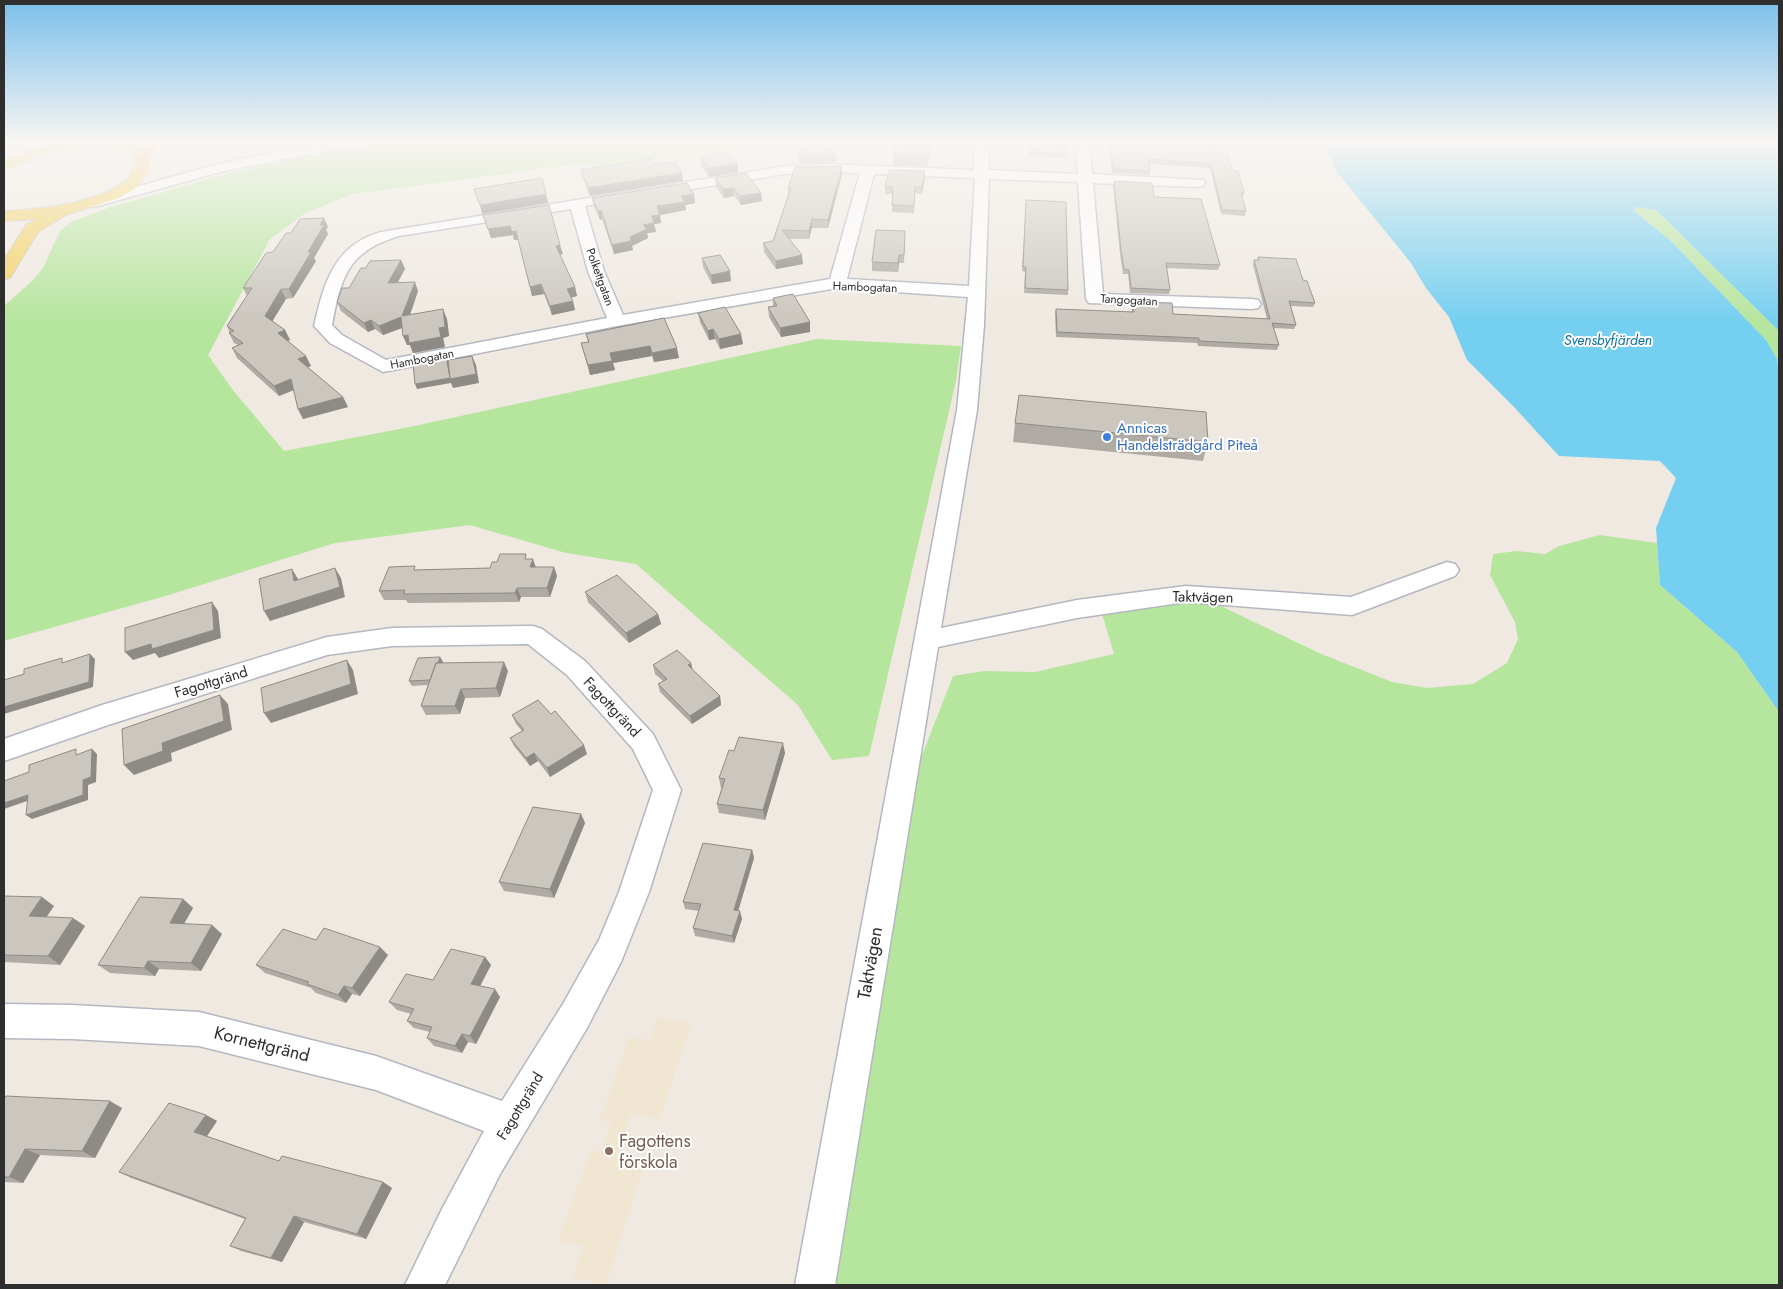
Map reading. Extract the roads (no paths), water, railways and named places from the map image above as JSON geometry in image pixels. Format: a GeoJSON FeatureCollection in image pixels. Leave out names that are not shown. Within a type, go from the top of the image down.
{"type":"FeatureCollection","features":[{"type":"Feature","properties":{"kind":"main road"},"geometry":{"type":"LineString","coordinates":[[4,216],[38,215],[68,210],[93,202]]}},
{"type":"Feature","properties":{"kind":"main road"},"geometry":{"type":"LineString","coordinates":[[4,274],[32,229],[42,221],[68,210]]}},
{"type":"Feature","properties":{"kind":"street"},"geometry":{"type":"LineString","coordinates":[[89,204],[96,202]]}},
{"type":"Feature","properties":{"kind":"street","name":"Hambogatan"},"geometry":{"type":"LineString","coordinates":[[588,202],[397,232],[370,240],[355,249],[343,269],[327,303],[324,326],[336,339],[383,366],[837,283],[976,292]]}},
{"type":"Feature","properties":{"kind":"street"},"geometry":{"type":"LineString","coordinates":[[837,283],[859,202]]}},
{"type":"Feature","properties":{"kind":"street","name":"Taktvägen"},"geometry":{"type":"LineString","coordinates":[[815,1285],[967,410],[981,202]]}},
{"type":"Feature","properties":{"kind":"street","name":"Tangogatan"},"geometry":{"type":"LineString","coordinates":[[1088,202],[1095,299],[1252,304]]}},
{"type":"Feature","properties":{"kind":"street","name":"Polkettgatan"},"geometry":{"type":"LineString","coordinates":[[577,204],[596,271],[617,322]]}},
{"type":"Feature","properties":{"kind":"street","name":"Taktvägen"},"geometry":{"type":"LineString","coordinates":[[927,640],[1077,609],[1186,594],[1352,606],[1447,570]]}},
{"type":"Feature","properties":{"kind":"street","name":"Fagottgränd"},"geometry":{"type":"LineString","coordinates":[[4,750],[102,716],[327,646],[392,637],[533,635],[576,668],[643,742],[666,790],[645,858],[610,951],[568,1027],[509,1122],[444,1242],[425,1285]]}},
{"type":"Feature","properties":{"kind":"street","name":"Kornettgränd"},"geometry":{"type":"LineString","coordinates":[[4,1021],[72,1022],[199,1029],[376,1073],[509,1122]]}},
{"type":"Feature","properties":{"kind":"water","name":"Svensbyfjärden"},"geometry":{"type":"Polygon","coordinates":[[[1362,202],[1779,202],[1779,331],[1656,210],[1636,207],[1634,211],[1671,241],[1766,340],[1777,359],[1779,372],[1779,712],[1737,652],[1660,585],[1656,528],[1676,478],[1660,461],[1559,456],[1467,360],[1449,317],[1426,288],[1411,263],[1362,202]]]}},
{"type":"Feature","properties":{"kind":"place","name":"Annicas Handelsträdgård Piteå"},"geometry":{"type":"Point","coordinates":[1107,437]}},
{"type":"Feature","properties":{"kind":"place","name":"Fagottens förskola"},"geometry":{"type":"Point","coordinates":[609,1151]}}]}
